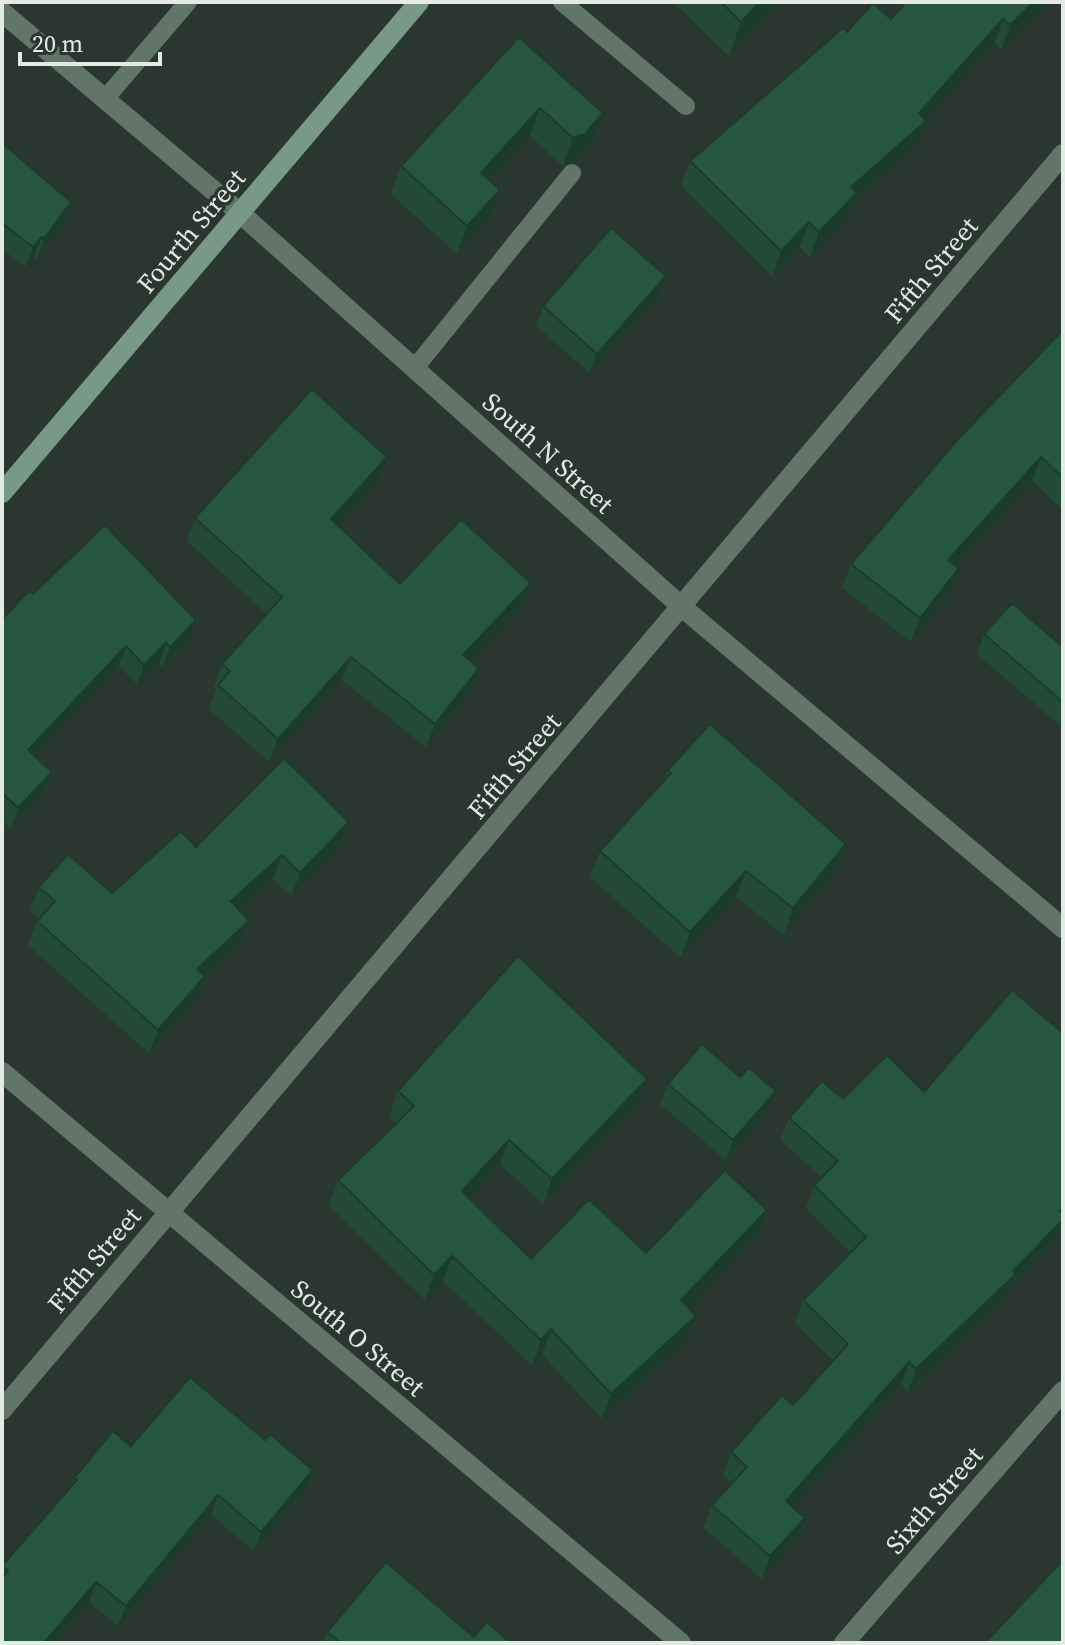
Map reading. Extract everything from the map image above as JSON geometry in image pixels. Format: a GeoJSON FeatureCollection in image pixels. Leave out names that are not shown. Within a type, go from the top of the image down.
{"type":"FeatureCollection","features":[{"type":"Feature","properties":{"kind":"main road","name":"Fourth Street"},"geometry":{"type":"LineString","coordinates":[[2,493],[416,3]]}},
{"type":"Feature","properties":{"kind":"street","name":"South N Street"},"geometry":{"type":"LineString","coordinates":[[2,12],[240,213],[682,607],[1063,928]]}},
{"type":"Feature","properties":{"kind":"street","name":"Fifth Street"},"geometry":{"type":"LineString","coordinates":[[2,1410],[1063,154]]}},
{"type":"Feature","properties":{"kind":"street","name":"South O Street"},"geometry":{"type":"LineString","coordinates":[[2,1072],[681,1643]]}},
{"type":"Feature","properties":{"kind":"street","name":"Sixth Street"},"geometry":{"type":"LineString","coordinates":[[844,1643],[1063,1391]]}},
{"type":"Feature","properties":{"kind":"lane"},"geometry":{"type":"LineString","coordinates":[[105,99],[188,2]]}},
{"type":"Feature","properties":{"kind":"lane"},"geometry":{"type":"LineString","coordinates":[[562,2],[686,106]]}},
{"type":"Feature","properties":{"kind":"lane"},"geometry":{"type":"LineString","coordinates":[[414,369],[572,173]]}},
{"type":"Feature","properties":{"kind":"building"},"geometry":{"type":"Polygon","coordinates":[[[721,2],[760,2],[741,22],[721,2]]]}},
{"type":"Feature","properties":{"kind":"building"},"geometry":{"type":"Polygon","coordinates":[[[906,2],[1034,2],[1010,25],[1003,19],[919,113],[926,121],[851,187],[857,193],[819,232],[809,222],[781,251],[690,161],[843,28],[847,32],[873,3],[891,19],[906,2]]]}},
{"type":"Feature","properties":{"kind":"building"},"geometry":{"type":"Polygon","coordinates":[[[519,37],[603,113],[585,134],[573,138],[540,108],[481,173],[500,190],[467,226],[401,166],[519,37]]]}},
{"type":"Feature","properties":{"kind":"building"},"geometry":{"type":"Polygon","coordinates":[[[2,143],[71,202],[44,239],[42,237],[33,247],[2,223],[2,143]]]}},
{"type":"Feature","properties":{"kind":"building"},"geometry":{"type":"Polygon","coordinates":[[[611,228],[666,276],[597,354],[543,306],[611,228]]]}},
{"type":"Feature","properties":{"kind":"building"},"geometry":{"type":"Polygon","coordinates":[[[1063,330],[1063,478],[1041,457],[948,560],[959,568],[920,618],[851,564],[960,437],[1063,330]]]}},
{"type":"Feature","properties":{"kind":"building"},"geometry":{"type":"Polygon","coordinates":[[[312,389],[387,457],[331,519],[400,584],[461,519],[531,583],[463,655],[479,668],[435,724],[351,657],[278,739],[218,685],[230,671],[222,664],[282,597],[195,518],[312,389]]]}},
{"type":"Feature","properties":{"kind":"building"},"geometry":{"type":"Polygon","coordinates":[[[105,525],[196,620],[170,647],[166,643],[144,665],[126,646],[28,750],[52,772],[18,808],[2,793],[2,619],[29,591],[33,594],[105,525]]]}},
{"type":"Feature","properties":{"kind":"building"},"geometry":{"type":"Polygon","coordinates":[[[1012,603],[1063,647],[1063,702],[984,634],[1012,603]]]}},
{"type":"Feature","properties":{"kind":"building"},"geometry":{"type":"Polygon","coordinates":[[[710,724],[846,844],[793,908],[746,871],[690,932],[600,851],[671,773],[668,770],[710,724]]]}},
{"type":"Feature","properties":{"kind":"building"},"geometry":{"type":"Polygon","coordinates":[[[284,758],[349,822],[300,873],[282,855],[231,901],[249,921],[197,969],[205,976],[158,1030],[37,921],[55,901],[39,887],[68,854],[112,893],[181,831],[196,847],[284,758]]]}},
{"type":"Feature","properties":{"kind":"building"},"geometry":{"type":"Polygon","coordinates":[[[518,956],[647,1079],[552,1179],[509,1140],[462,1191],[531,1259],[589,1199],[646,1253],[725,1170],[767,1210],[681,1300],[696,1316],[611,1394],[551,1329],[541,1340],[452,1256],[434,1275],[338,1180],[414,1106],[398,1091],[518,956]]]}},
{"type":"Feature","properties":{"kind":"building"},"geometry":{"type":"Polygon","coordinates":[[[1012,990],[1063,1033],[1063,1208],[1060,1211],[1063,1220],[1013,1271],[1016,1274],[916,1369],[909,1362],[786,1501],[805,1518],[770,1556],[712,1505],[747,1467],[731,1452],[782,1395],[793,1405],[848,1344],[803,1300],[866,1237],[814,1185],[838,1161],[789,1118],[822,1081],[843,1099],[887,1055],[924,1092],[1012,990]]]}},
{"type":"Feature","properties":{"kind":"building"},"geometry":{"type":"Polygon","coordinates":[[[702,1044],[740,1077],[749,1068],[776,1091],[733,1140],[668,1084],[702,1044]]]}},
{"type":"Feature","properties":{"kind":"building"},"geometry":{"type":"Polygon","coordinates":[[[190,1377],[265,1440],[270,1434],[313,1470],[261,1532],[218,1495],[126,1606],[96,1582],[44,1643],[2,1643],[2,1578],[8,1571],[2,1566],[77,1480],[74,1478],[113,1431],[131,1446],[190,1377]]]}},
{"type":"Feature","properties":{"kind":"building"},"geometry":{"type":"Polygon","coordinates":[[[1063,1560],[1063,1643],[985,1643],[1063,1560]]]}},
{"type":"Feature","properties":{"kind":"building"},"geometry":{"type":"Polygon","coordinates":[[[386,1562],[474,1637],[487,1622],[511,1643],[341,1643],[327,1632],[386,1562]]]}}]}
